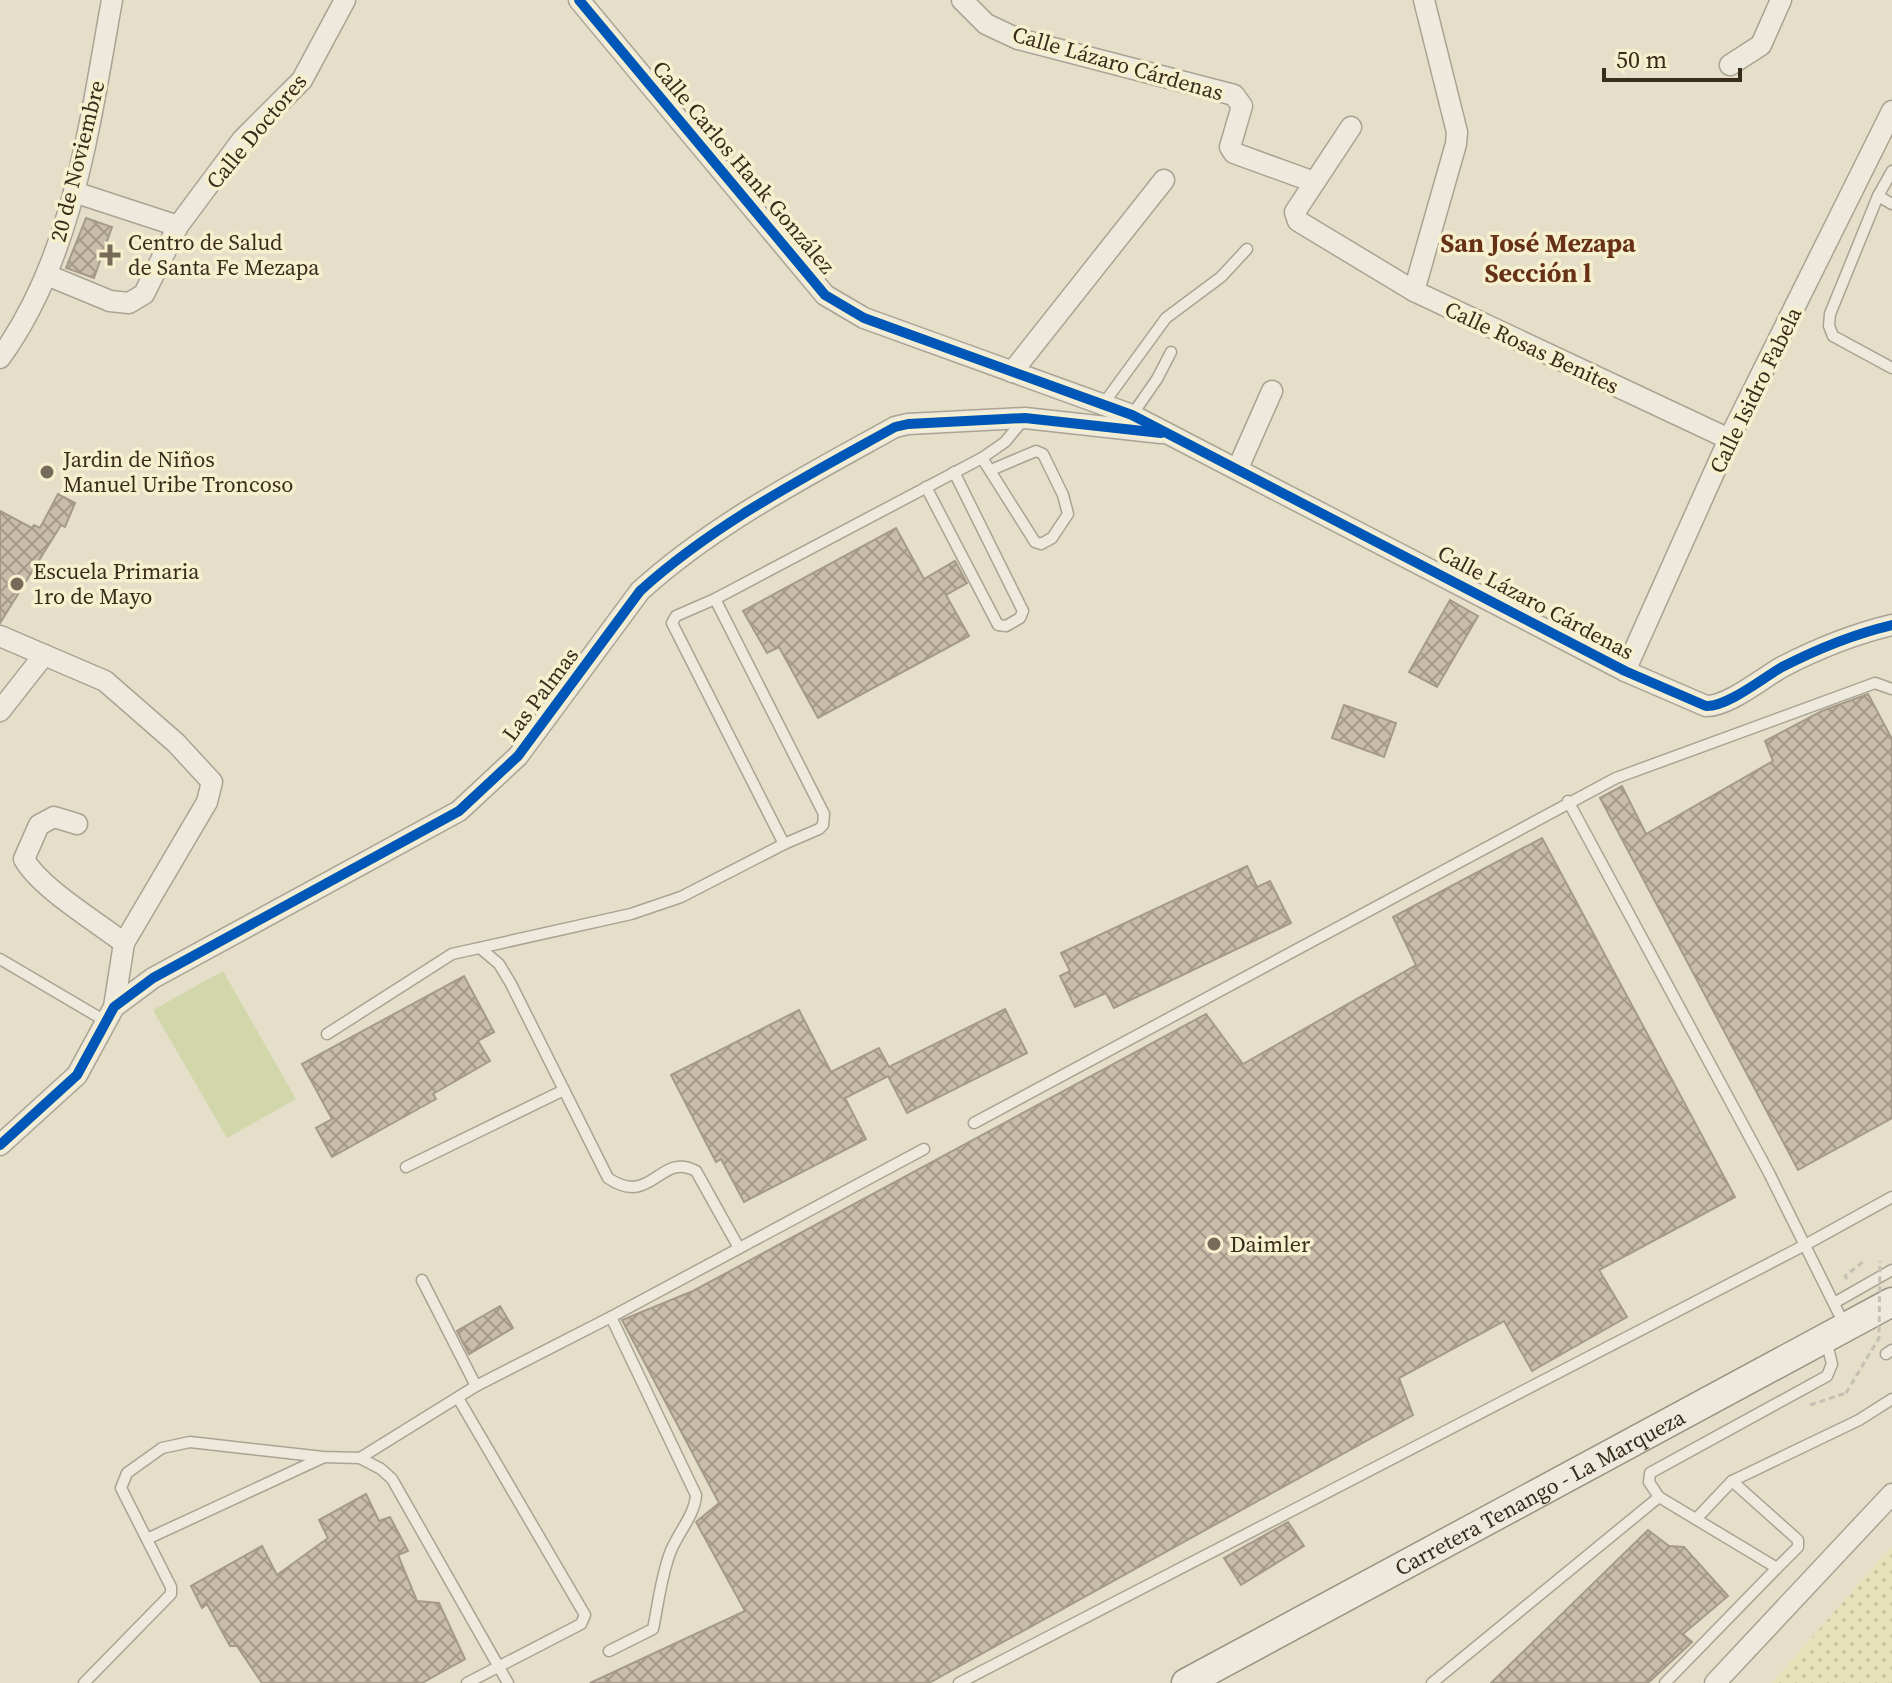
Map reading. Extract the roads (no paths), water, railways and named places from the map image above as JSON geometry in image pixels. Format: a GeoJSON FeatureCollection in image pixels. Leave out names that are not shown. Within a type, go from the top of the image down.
{"type":"FeatureCollection","features":[{"type":"Feature","properties":{"kind":"main road","name":"Carretera Tenango - La Marqueza"},"geometry":{"type":"LineString","coordinates":[[1186,1683],[1835,1323],[1892,1302]]}},
{"type":"Feature","properties":{"kind":"street","name":"20 de Noviembre"},"geometry":{"type":"LineString","coordinates":[[0,358],[47,275],[74,192],[112,0]]}},
{"type":"Feature","properties":{"kind":"street","name":"Calle Doctores"},"geometry":{"type":"LineString","coordinates":[[47,275],[110,301],[129,303],[144,294],[178,226],[242,140],[302,80],[345,0]]}},
{"type":"Feature","properties":{"kind":"street","name":"Calle Carlos Hank González"},"geometry":{"type":"LineString","coordinates":[[579,0],[825,295],[864,318],[1104,403],[1169,433]]}},
{"type":"Feature","properties":{"kind":"street","name":"Calle Lázaro Cárdenas"},"geometry":{"type":"LineString","coordinates":[[962,0],[986,24],[1018,39],[1234,95],[1242,106],[1230,147],[1234,153],[1314,182]]}},
{"type":"Feature","properties":{"kind":"street"},"geometry":{"type":"LineString","coordinates":[[1414,291],[1457,132],[1424,0]]}},
{"type":"Feature","properties":{"kind":"street"},"geometry":{"type":"LineString","coordinates":[[1730,65],[1761,45],[1781,0]]}},
{"type":"Feature","properties":{"kind":"street","name":"Calle Isidro Fabela"},"geometry":{"type":"LineString","coordinates":[[1625,671],[1729,439],[1892,111]]}},
{"type":"Feature","properties":{"kind":"street"},"geometry":{"type":"LineString","coordinates":[[1314,182],[1351,127]]}},
{"type":"Feature","properties":{"kind":"street"},"geometry":{"type":"LineString","coordinates":[[1012,372],[1164,180]]}},
{"type":"Feature","properties":{"kind":"street","name":"Calle Rosas Benites"},"geometry":{"type":"LineString","coordinates":[[1314,182],[1295,212],[1298,221],[1414,291],[1729,439]]}},
{"type":"Feature","properties":{"kind":"street"},"geometry":{"type":"LineString","coordinates":[[74,192],[178,226]]}},
{"type":"Feature","properties":{"kind":"street"},"geometry":{"type":"LineString","coordinates":[[1238,468],[1272,391]]}},
{"type":"Feature","properties":{"kind":"street","name":"Las Palmas"},"geometry":{"type":"LineString","coordinates":[[0,1145],[77,1075],[110,1014],[167,970],[459,811],[518,756],[640,591],[662,571],[768,499],[901,425],[1025,418],[1169,433]]}},
{"type":"Feature","properties":{"kind":"street","name":"Calle Lázaro Cárdenas"},"geometry":{"type":"LineString","coordinates":[[1169,433],[1625,671],[1701,704],[1713,706],[1783,667],[1859,633],[1892,625]]}},
{"type":"Feature","properties":{"kind":"street"},"geometry":{"type":"LineString","coordinates":[[0,636],[105,681],[176,743],[212,782],[207,802],[124,943],[110,1014]]}},
{"type":"Feature","properties":{"kind":"street"},"geometry":{"type":"LineString","coordinates":[[0,711],[44,655]]}},
{"type":"Feature","properties":{"kind":"street"},"geometry":{"type":"LineString","coordinates":[[77,824],[54,817],[39,825],[24,859],[43,882],[124,943]]}},
{"type":"Feature","properties":{"kind":"street"},"geometry":{"type":"LineString","coordinates":[[1715,1683],[1892,1494]]}},
{"type":"Feature","properties":{"kind":"lane"},"geometry":{"type":"LineString","coordinates":[[1892,171],[1878,196],[1830,314],[1829,326],[1833,336],[1892,368]]}},
{"type":"Feature","properties":{"kind":"lane"},"geometry":{"type":"LineString","coordinates":[[1878,196],[1892,204]]}},
{"type":"Feature","properties":{"kind":"lane"},"geometry":{"type":"LineString","coordinates":[[1104,403],[1166,318],[1221,277],[1247,249]]}},
{"type":"Feature","properties":{"kind":"lane"},"geometry":{"type":"LineString","coordinates":[[1132,415],[1171,352]]}},
{"type":"Feature","properties":{"kind":"lane"},"geometry":{"type":"LineString","coordinates":[[784,844],[672,627],[676,616],[715,599],[982,458],[1005,442],[1025,418]]}},
{"type":"Feature","properties":{"kind":"lane"},"geometry":{"type":"LineString","coordinates":[[982,458],[1035,542],[1041,544],[1052,538],[1068,514],[1063,495],[1043,454],[1036,451],[991,470]]}},
{"type":"Feature","properties":{"kind":"lane"},"geometry":{"type":"LineString","coordinates":[[926,487],[998,625],[1006,626],[1020,618],[1023,611],[954,472]]}},
{"type":"Feature","properties":{"kind":"lane"},"geometry":{"type":"LineString","coordinates":[[327,1034],[452,954],[631,914],[681,897],[823,825],[824,814],[715,599]]}},
{"type":"Feature","properties":{"kind":"lane"},"geometry":{"type":"LineString","coordinates":[[974,1123],[1568,801],[1616,778],[1875,683],[1892,689]]}},
{"type":"Feature","properties":{"kind":"lane"},"geometry":{"type":"LineString","coordinates":[[1568,801],[1805,1245],[1835,1323],[1830,1373],[1650,1473],[1649,1482],[1659,1497],[1777,1568]]}},
{"type":"Feature","properties":{"kind":"lane"},"geometry":{"type":"LineString","coordinates":[[480,948],[499,964],[511,984],[608,1178],[627,1187],[641,1187],[675,1166],[686,1165],[696,1171],[739,1248]]}},
{"type":"Feature","properties":{"kind":"lane"},"geometry":{"type":"LineString","coordinates":[[0,959],[110,1014]]}},
{"type":"Feature","properties":{"kind":"lane"},"geometry":{"type":"LineString","coordinates":[[406,1167],[564,1090]]}},
{"type":"Feature","properties":{"kind":"lane"},"geometry":{"type":"LineString","coordinates":[[360,1458],[476,1386],[924,1149]]}},
{"type":"Feature","properties":{"kind":"lane"},"geometry":{"type":"LineString","coordinates":[[959,1683],[1892,1197]]}},
{"type":"Feature","properties":{"kind":"lane"},"geometry":{"type":"LineString","coordinates":[[1835,1323],[1892,1270]]}},
{"type":"Feature","properties":{"kind":"lane"},"geometry":{"type":"LineString","coordinates":[[422,1280],[476,1386]]}},
{"type":"Feature","properties":{"kind":"lane"},"geometry":{"type":"LineString","coordinates":[[609,1651],[653,1629],[668,1559],[692,1511],[696,1495],[611,1317]]}},
{"type":"Feature","properties":{"kind":"lane"},"geometry":{"type":"LineString","coordinates":[[458,1398],[585,1615],[581,1624],[467,1683]]}},
{"type":"Feature","properties":{"kind":"lane"},"geometry":{"type":"LineString","coordinates":[[1696,1519],[1732,1481],[1859,1420],[1892,1399]]}},
{"type":"Feature","properties":{"kind":"lane"},"geometry":{"type":"LineString","coordinates":[[84,1683],[169,1599],[171,1587],[121,1485],[127,1473],[162,1448],[190,1442],[323,1457],[360,1458],[381,1469],[392,1479],[508,1683]]}},
{"type":"Feature","properties":{"kind":"lane"},"geometry":{"type":"LineString","coordinates":[[147,1539],[323,1457]]}},
{"type":"Feature","properties":{"kind":"lane"},"geometry":{"type":"LineString","coordinates":[[1665,1683],[1798,1547],[1798,1540],[1732,1481]]}},
{"type":"Feature","properties":{"kind":"lane"},"geometry":{"type":"LineString","coordinates":[[1432,1683],[1659,1497]]}},
{"type":"Feature","properties":{"kind":"place","name":"Centro de Salud de Santa Fe Mezapa"},"geometry":{"type":"Point","coordinates":[110,255]}},
{"type":"Feature","properties":{"kind":"place","name":"Jardin de Niños Manuel Uribe Troncoso"},"geometry":{"type":"Point","coordinates":[47,472]}},
{"type":"Feature","properties":{"kind":"place","name":"Escuela Primaria 1ro de Mayo"},"geometry":{"type":"Point","coordinates":[17,584]}},
{"type":"Feature","properties":{"kind":"place","name":"Daimler"},"geometry":{"type":"Point","coordinates":[1214,1244]}},
{"type":"Feature","properties":{"kind":"district","name":"San José Mezapa Sección l"},"geometry":{"type":"Point","coordinates":[1538,258]}}]}
